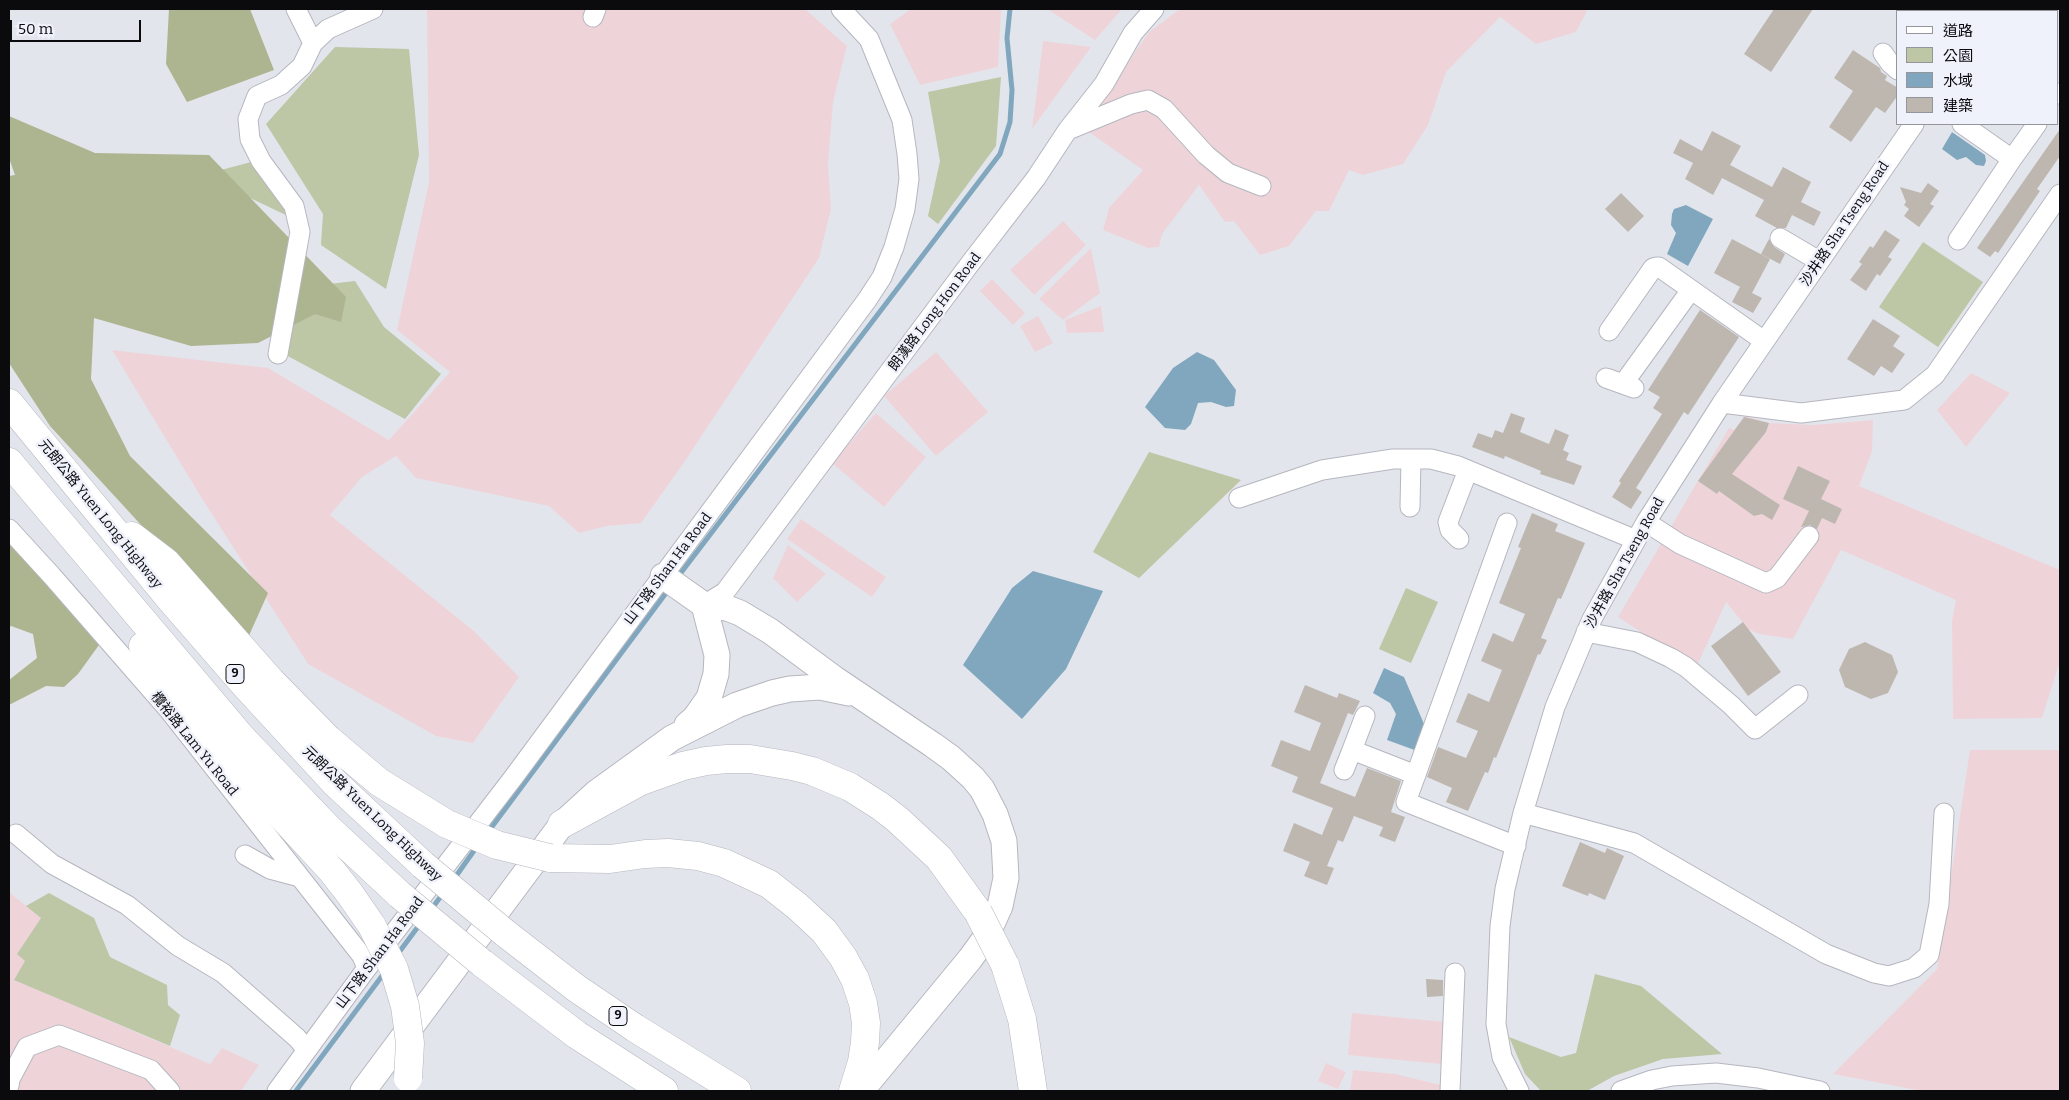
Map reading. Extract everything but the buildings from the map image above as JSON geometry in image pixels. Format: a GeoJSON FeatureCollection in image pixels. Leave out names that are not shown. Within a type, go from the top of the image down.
{"type":"FeatureCollection","features":[{"type":"Feature","properties":{"kind":"highway","name":"元朗公路 Yuen Long Highway"},"geometry":{"type":"LineString","coordinates":[[9,402],[88,501],[171,600],[335,783],[422,865],[576,988],[635,1028],[737,1091]]}},
{"type":"Feature","properties":{"kind":"highway"},"geometry":{"type":"LineString","coordinates":[[9,462],[86,556],[242,738],[328,828],[400,895],[482,963],[577,1034],[664,1091]]}},
{"type":"Feature","properties":{"kind":"highway"},"geometry":{"type":"LineString","coordinates":[[88,501],[166,562],[271,681],[328,739],[379,782],[447,824],[497,845],[550,858],[610,860],[645,854],[668,853],[698,856],[747,872],[776,889],[824,930],[843,957],[855,979],[864,1003],[866,1023],[864,1048],[853,1091]]}},
{"type":"Feature","properties":{"kind":"highway"},"geometry":{"type":"LineString","coordinates":[[86,556],[166,682],[242,773],[332,871],[372,926],[394,969],[406,1006],[410,1043],[407,1084]]}},
{"type":"Feature","properties":{"kind":"highway"},"geometry":{"type":"LineString","coordinates":[[562,824],[641,781],[683,766],[727,759],[792,766],[812,771],[850,788],[897,819],[939,858],[978,912],[1005,965],[1022,1019],[1033,1091]]}},
{"type":"Feature","properties":{"kind":"main road"},"geometry":{"type":"LineString","coordinates":[[667,578],[699,601],[740,613],[770,631],[835,680],[945,753],[973,778],[982,789],[995,814],[1004,841],[1006,866],[1004,893],[986,937],[861,1091]]}},
{"type":"Feature","properties":{"kind":"main road"},"geometry":{"type":"LineString","coordinates":[[363,1091],[562,824],[596,793],[672,738],[695,718],[709,698],[716,674],[717,655],[699,601]]}},
{"type":"Feature","properties":{"kind":"main road"},"geometry":{"type":"LineString","coordinates":[[672,738],[737,705],[790,689],[831,688],[865,699]]}},
{"type":"Feature","properties":{"kind":"street"},"geometry":{"type":"LineString","coordinates":[[296,9],[313,44]]}},
{"type":"Feature","properties":{"kind":"street"},"geometry":{"type":"LineString","coordinates":[[278,354],[300,232],[294,206],[261,161],[250,139],[248,119],[257,96],[281,85],[302,66],[313,44],[328,29],[372,9]]}},
{"type":"Feature","properties":{"kind":"street","name":"山下路 Shan Ha Road"},"geometry":{"type":"LineString","coordinates":[[277,1091],[367,968],[667,578],[882,277],[894,247],[905,209],[909,179],[908,154],[902,120],[868,39],[841,9]]}},
{"type":"Feature","properties":{"kind":"street","name":"朗漢路 Long Hon Road"},"geometry":{"type":"LineString","coordinates":[[699,601],[725,592],[1036,178],[1067,131],[1104,84],[1133,33],[1154,9]]}},
{"type":"Feature","properties":{"kind":"street"},"geometry":{"type":"LineString","coordinates":[[1883,53],[1896,68]]}},
{"type":"Feature","properties":{"kind":"street"},"geometry":{"type":"LineString","coordinates":[[1067,131],[1131,104],[1148,100],[1164,108],[1206,155],[1228,173],[1261,186]]}},
{"type":"Feature","properties":{"kind":"street","name":"沙井路 Sha Tseng Road"},"geometry":{"type":"LineString","coordinates":[[1519,1091],[1502,1057],[1496,1024],[1500,926],[1505,889],[1523,813],[1555,707],[1592,619],[1646,522],[1722,402],[1913,125]]}},
{"type":"Feature","properties":{"kind":"street"},"geometry":{"type":"LineString","coordinates":[[1963,125],[2012,159]]}},
{"type":"Feature","properties":{"kind":"street"},"geometry":{"type":"LineString","coordinates":[[1958,240],[2036,125]]}},
{"type":"Feature","properties":{"kind":"street"},"geometry":{"type":"LineString","coordinates":[[1722,402],[1801,412],[1904,400],[1935,375],[2060,194]]}},
{"type":"Feature","properties":{"kind":"street"},"geometry":{"type":"LineString","coordinates":[[1780,238],[1819,261]]}},
{"type":"Feature","properties":{"kind":"street"},"geometry":{"type":"LineString","coordinates":[[1609,331],[1653,268],[1659,267],[1764,341]]}},
{"type":"Feature","properties":{"kind":"street"},"geometry":{"type":"LineString","coordinates":[[1621,384],[1691,290]]}},
{"type":"Feature","properties":{"kind":"street"},"geometry":{"type":"LineString","coordinates":[[1239,498],[1322,470],[1393,459],[1432,459],[1463,468],[1636,540]]}},
{"type":"Feature","properties":{"kind":"street"},"geometry":{"type":"LineString","coordinates":[[1410,459],[1410,507]]}},
{"type":"Feature","properties":{"kind":"street"},"geometry":{"type":"LineString","coordinates":[[1459,539],[1450,530],[1448,522],[1463,468]]}},
{"type":"Feature","properties":{"kind":"street"},"geometry":{"type":"LineString","coordinates":[[1646,522],[1680,544],[1766,583],[1777,578],[1809,536]]}},
{"type":"Feature","properties":{"kind":"street"},"geometry":{"type":"LineString","coordinates":[[1507,523],[1406,802],[1516,846]]}},
{"type":"Feature","properties":{"kind":"street","name":"欖裕路 Lam Yu Road"},"geometry":{"type":"LineString","coordinates":[[9,529],[168,709],[362,956],[367,968]]}},
{"type":"Feature","properties":{"kind":"street"},"geometry":{"type":"LineString","coordinates":[[1586,632],[1637,642],[1671,658],[1686,667],[1756,729],[1798,695]]}},
{"type":"Feature","properties":{"kind":"street"},"geometry":{"type":"LineString","coordinates":[[1344,770],[1365,716]]}},
{"type":"Feature","properties":{"kind":"street"},"geometry":{"type":"LineString","coordinates":[[1352,750],[1416,775]]}},
{"type":"Feature","properties":{"kind":"street"},"geometry":{"type":"LineString","coordinates":[[1523,813],[1634,843],[1826,954],[1883,976],[1904,972],[1929,956],[1939,904],[1944,813]]}},
{"type":"Feature","properties":{"kind":"street"},"geometry":{"type":"LineString","coordinates":[[16,834],[52,864],[127,905],[178,946],[223,973],[297,1038],[308,1050]]}},
{"type":"Feature","properties":{"kind":"street"},"geometry":{"type":"LineString","coordinates":[[245,855],[270,869],[300,877]]}},
{"type":"Feature","properties":{"kind":"street"},"geometry":{"type":"LineString","coordinates":[[1450,1091],[1455,973]]}},
{"type":"Feature","properties":{"kind":"street"},"geometry":{"type":"LineString","coordinates":[[9,1086],[10,1079],[27,1047],[59,1035],[152,1070],[170,1091]]}},
{"type":"Feature","properties":{"kind":"street"},"geometry":{"type":"LineString","coordinates":[[1622,1091],[1652,1080],[1672,1076],[1716,1073],[1758,1078],[1820,1091]]}},
{"type":"Feature","properties":{"kind":"shaded area"},"geometry":{"type":"Polygon","coordinates":[[[427,9],[805,9],[847,46],[833,102],[828,164],[831,209],[819,258],[685,461],[641,523],[607,526],[579,533],[549,506],[416,478],[396,456],[362,477],[330,515],[475,632],[519,677],[473,743],[436,736],[308,664],[201,497],[112,350],[268,368],[389,440],[450,372],[397,330],[429,182],[427,9]]]}},
{"type":"Feature","properties":{"kind":"shaded area"},"geometry":{"type":"Polygon","coordinates":[[[911,9],[1001,9],[998,67],[920,85],[890,24],[911,9]]]}},
{"type":"Feature","properties":{"kind":"shaded area"},"geometry":{"type":"Polygon","coordinates":[[[1047,9],[1122,9],[1095,40],[1047,9]]]}},
{"type":"Feature","properties":{"kind":"shaded area"},"geometry":{"type":"Polygon","coordinates":[[[1180,9],[1588,9],[1576,32],[1536,44],[1500,17],[1446,72],[1428,125],[1403,164],[1363,175],[1349,170],[1329,211],[1316,211],[1289,246],[1260,255],[1234,221],[1225,222],[1199,185],[1162,234],[1159,247],[1148,248],[1103,230],[1109,208],[1143,170],[1086,130],[1120,74],[1149,32],[1180,9]]]}},
{"type":"Feature","properties":{"kind":"shaded area"},"geometry":{"type":"Polygon","coordinates":[[[1043,41],[1091,47],[1032,129],[1043,41]]]}},
{"type":"Feature","properties":{"kind":"shaded area"},"geometry":{"type":"Polygon","coordinates":[[[1063,221],[1086,245],[1034,295],[1010,270],[1063,221]]]}},
{"type":"Feature","properties":{"kind":"shaded area"},"geometry":{"type":"Polygon","coordinates":[[[1091,248],[1100,293],[1063,320],[1039,299],[1091,248]]]}},
{"type":"Feature","properties":{"kind":"shaded area"},"geometry":{"type":"Polygon","coordinates":[[[992,279],[1025,313],[1013,325],[980,291],[992,279]]]}},
{"type":"Feature","properties":{"kind":"shaded area"},"geometry":{"type":"Polygon","coordinates":[[[1101,306],[1104,332],[1067,333],[1065,320],[1101,306]]]}},
{"type":"Feature","properties":{"kind":"shaded area"},"geometry":{"type":"Polygon","coordinates":[[[1038,316],[1053,343],[1035,352],[1020,326],[1038,316]]]}},
{"type":"Feature","properties":{"kind":"shaded area"},"geometry":{"type":"Polygon","coordinates":[[[936,352],[988,412],[936,456],[884,396],[936,352]]]}},
{"type":"Feature","properties":{"kind":"shaded area"},"geometry":{"type":"Polygon","coordinates":[[[1971,373],[2010,393],[1966,447],[1937,410],[1971,373]]]}},
{"type":"Feature","properties":{"kind":"shaded area"},"geometry":{"type":"Polygon","coordinates":[[[876,413],[926,457],[884,507],[832,463],[876,413]]]}},
{"type":"Feature","properties":{"kind":"shaded area"},"geometry":{"type":"Polygon","coordinates":[[[1745,416],[1769,423],[1813,425],[1873,420],[1872,451],[1859,486],[2060,570],[2060,661],[2042,718],[1953,719],[1952,620],[1956,600],[1841,550],[1793,639],[1759,634],[1748,629],[1726,602],[1696,668],[1618,617],[1729,428],[1734,430],[1745,416]]]}},
{"type":"Feature","properties":{"kind":"shaded area"},"geometry":{"type":"Polygon","coordinates":[[[801,519],[886,577],[872,597],[787,539],[801,519]]]}},
{"type":"Feature","properties":{"kind":"shaded area"},"geometry":{"type":"Polygon","coordinates":[[[788,545],[826,574],[797,602],[773,578],[788,545]]]}},
{"type":"Feature","properties":{"kind":"shaded area"},"geometry":{"type":"Polygon","coordinates":[[[1970,750],[2060,750],[2060,1091],[1922,1091],[1833,1074],[1937,969],[1970,750]]]}},
{"type":"Feature","properties":{"kind":"shaded area"},"geometry":{"type":"Polygon","coordinates":[[[9,892],[41,918],[17,954],[26,961],[15,980],[210,1064],[222,1048],[259,1065],[241,1091],[9,1091],[9,892]]]}},
{"type":"Feature","properties":{"kind":"shaded area"},"geometry":{"type":"Polygon","coordinates":[[[1352,1013],[1445,1022],[1441,1064],[1348,1055],[1352,1013]]]}},
{"type":"Feature","properties":{"kind":"shaded area"},"geometry":{"type":"Polygon","coordinates":[[[1326,1063],[1346,1072],[1338,1089],[1318,1081],[1326,1063]]]}},
{"type":"Feature","properties":{"kind":"shaded area"},"geometry":{"type":"Polygon","coordinates":[[[1353,1070],[1395,1074],[1445,1086],[1446,1091],[1350,1091],[1353,1070]]]}},
{"type":"Feature","properties":{"kind":"green space"},"geometry":{"type":"Polygon","coordinates":[[[169,9],[250,9],[274,70],[187,102],[166,64],[169,9]]]}},
{"type":"Feature","properties":{"kind":"green space"},"geometry":{"type":"Polygon","coordinates":[[[335,47],[409,49],[419,155],[386,289],[321,245],[323,214],[266,124],[335,47]]]}},
{"type":"Feature","properties":{"kind":"green space"},"geometry":{"type":"Polygon","coordinates":[[[1001,77],[996,146],[938,224],[928,216],[940,161],[928,92],[1001,77]]]}},
{"type":"Feature","properties":{"kind":"green space"},"geometry":{"type":"Polygon","coordinates":[[[9,116],[95,153],[209,155],[346,297],[341,322],[315,314],[258,343],[191,346],[94,318],[91,379],[130,456],[268,593],[247,640],[50,426],[9,363],[9,176],[15,175],[9,158],[9,116]]]}},
{"type":"Feature","properties":{"kind":"green space"},"geometry":{"type":"Polygon","coordinates":[[[255,161],[290,217],[202,175],[255,161]]]}},
{"type":"Feature","properties":{"kind":"green space"},"geometry":{"type":"Polygon","coordinates":[[[1923,242],[1983,282],[1938,347],[1879,307],[1923,242]]]}},
{"type":"Feature","properties":{"kind":"green space"},"geometry":{"type":"Polygon","coordinates":[[[355,281],[384,327],[441,374],[405,419],[271,347],[303,287],[355,281]]]}},
{"type":"Feature","properties":{"kind":"green space"},"geometry":{"type":"Polygon","coordinates":[[[1149,452],[1241,480],[1139,578],[1093,552],[1149,452]]]}},
{"type":"Feature","properties":{"kind":"green space"},"geometry":{"type":"Polygon","coordinates":[[[9,543],[99,645],[78,674],[64,687],[46,686],[9,705],[9,680],[37,658],[33,634],[11,626],[9,627],[9,543]]]}},
{"type":"Feature","properties":{"kind":"green space"},"geometry":{"type":"Polygon","coordinates":[[[1406,588],[1438,602],[1411,663],[1379,649],[1406,588]]]}},
{"type":"Feature","properties":{"kind":"green space"},"geometry":{"type":"Polygon","coordinates":[[[49,893],[94,918],[110,957],[167,985],[168,1005],[180,1015],[170,1046],[14,980],[25,961],[17,954],[41,918],[26,906],[49,893]]]}},
{"type":"Feature","properties":{"kind":"green space"},"geometry":{"type":"Polygon","coordinates":[[[1595,974],[1641,986],[1722,1054],[1663,1059],[1614,1076],[1587,1091],[1541,1091],[1525,1074],[1509,1037],[1561,1057],[1576,1053],[1595,974]]]}},
{"type":"Feature","properties":{"kind":"water"},"geometry":{"type":"Polygon","coordinates":[[[1952,132],[1985,155],[1986,161],[1984,166],[1976,165],[1966,157],[1957,160],[1942,149],[1952,132]]]}},
{"type":"Feature","properties":{"kind":"water"},"geometry":{"type":"Polygon","coordinates":[[[1686,205],[1713,219],[1688,266],[1667,254],[1676,233],[1671,225],[1672,214],[1674,209],[1686,205]]]}},
{"type":"Feature","properties":{"kind":"water"},"geometry":{"type":"Polygon","coordinates":[[[1197,352],[1214,360],[1236,390],[1234,406],[1226,407],[1211,402],[1198,403],[1191,424],[1185,430],[1165,428],[1145,407],[1173,368],[1197,352]]]}},
{"type":"Feature","properties":{"kind":"water"},"geometry":{"type":"Polygon","coordinates":[[[1033,571],[1103,591],[1066,669],[1022,719],[963,665],[1012,588],[1033,571]]]}},
{"type":"Feature","properties":{"kind":"water"},"geometry":{"type":"Polygon","coordinates":[[[1384,668],[1404,677],[1427,731],[1420,752],[1387,740],[1396,714],[1390,703],[1373,693],[1384,668]]]}},
{"type":"Feature","properties":{"kind":"waterway"},"geometry":{"type":"LineString","coordinates":[[677,578],[1000,154],[1010,122],[1012,90],[1007,38],[1010,9]]}},
{"type":"Feature","properties":{"kind":"waterway"},"geometry":{"type":"LineString","coordinates":[[488,832],[669,589]]}},
{"type":"Feature","properties":{"kind":"waterway"},"geometry":{"type":"LineString","coordinates":[[454,879],[478,845]]}},
{"type":"Feature","properties":{"kind":"waterway"},"geometry":{"type":"LineString","coordinates":[[430,911],[444,892]]}},
{"type":"Feature","properties":{"kind":"waterway"},"geometry":{"type":"LineString","coordinates":[[397,955],[420,924]]}},
{"type":"Feature","properties":{"kind":"waterway"},"geometry":{"type":"LineString","coordinates":[[296,1091],[385,972]]}}]}
